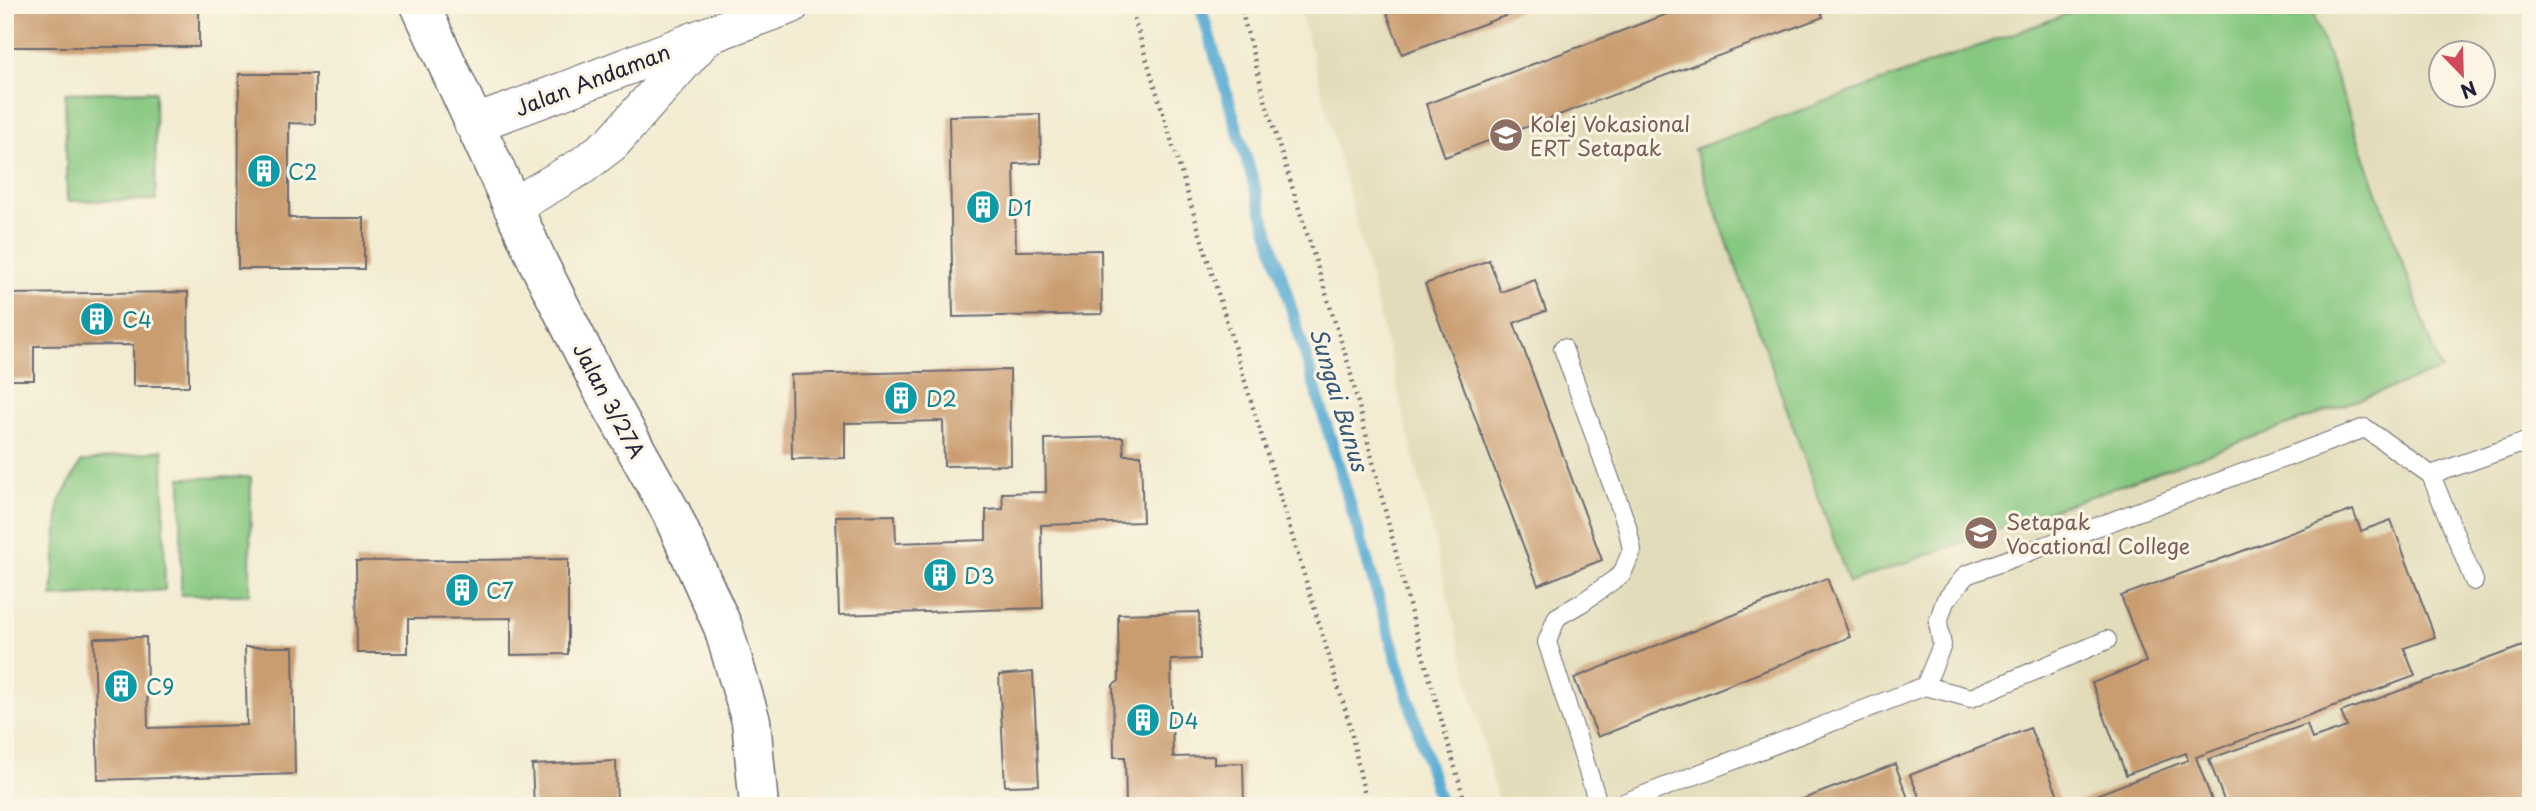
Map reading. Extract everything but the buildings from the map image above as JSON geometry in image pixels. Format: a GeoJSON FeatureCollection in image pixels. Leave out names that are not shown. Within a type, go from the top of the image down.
{"type":"FeatureCollection","features":[{"type":"Feature","properties":{"kind":"street","name":"Jalan 3/27A"},"geometry":{"type":"LineString","coordinates":[[420,5],[512,207],[601,387],[671,512],[723,627],[751,721],[759,806]]}},
{"type":"Feature","properties":{"kind":"street","name":"Jalan Andaman"},"geometry":{"type":"LineString","coordinates":[[473,124],[546,99],[709,33],[791,5]]}},
{"type":"Feature","properties":{"kind":"street","name":"Jalan Andaman"},"geometry":{"type":"LineString","coordinates":[[512,207],[582,166],[612,143],[709,33]]}},
{"type":"Feature","properties":{"kind":"lane"},"geometry":{"type":"LineString","coordinates":[[1563,348],[1627,526],[1632,550],[1622,574],[1557,617],[1547,642],[1599,806]]}},
{"type":"Feature","properties":{"kind":"lane"},"geometry":{"type":"LineString","coordinates":[[1925,686],[1942,646],[1938,623],[1945,601],[1966,575],[2365,428],[2431,475],[2474,581]]}},
{"type":"Feature","properties":{"kind":"lane"},"geometry":{"type":"LineString","coordinates":[[2431,475],[2531,440]]}},
{"type":"Feature","properties":{"kind":"lane"},"geometry":{"type":"LineString","coordinates":[[1616,806],[1925,686],[1971,698],[2107,640]]}},
{"type":"Feature","properties":{"kind":"path"},"geometry":{"type":"LineString","coordinates":[[1130,5],[1349,722],[1367,806]]}},
{"type":"Feature","properties":{"kind":"path"},"geometry":{"type":"LineString","coordinates":[[1240,5],[1268,111],[1348,363],[1411,614],[1466,806]]}},
{"type":"Feature","properties":{"kind":"shaded area","name":"Setapak Vocational College"},"geometry":{"type":"Polygon","coordinates":[[[1299,5],[2531,5],[2531,806],[1499,806],[1366,260],[1299,5]]]}},
{"type":"Feature","properties":{"kind":"green space"},"geometry":{"type":"Polygon","coordinates":[[[2092,5],[2310,5],[2441,370],[1849,583],[1694,149],[2092,5]]]}},
{"type":"Feature","properties":{"kind":"green space"},"geometry":{"type":"Polygon","coordinates":[[[155,91],[156,200],[67,201],[65,93],[155,91]]]}},
{"type":"Feature","properties":{"kind":"green space"},"geometry":{"type":"Polygon","coordinates":[[[163,450],[165,590],[52,597],[59,502],[81,462],[163,450]]]}},
{"type":"Feature","properties":{"kind":"green space"},"geometry":{"type":"Polygon","coordinates":[[[251,477],[250,595],[181,595],[181,478],[251,477]]]}},
{"type":"Feature","properties":{"kind":"waterway","name":"Sungai Bunus"},"geometry":{"type":"LineString","coordinates":[[1200,5],[1441,806]]}},
{"type":"Feature","properties":{"kind":"place","name":"Kolej Vokasional ERT Setapak"},"geometry":{"type":"Point","coordinates":[1506,135]}},
{"type":"Feature","properties":{"kind":"place","name":"C2"},"geometry":{"type":"Point","coordinates":[264,171]}},
{"type":"Feature","properties":{"kind":"place","name":"D1"},"geometry":{"type":"Point","coordinates":[983,207]}},
{"type":"Feature","properties":{"kind":"place","name":"C4"},"geometry":{"type":"Point","coordinates":[97,319]}},
{"type":"Feature","properties":{"kind":"place","name":"D2"},"geometry":{"type":"Point","coordinates":[901,398]}},
{"type":"Feature","properties":{"kind":"place","name":"Setapak Vocational College"},"geometry":{"type":"Point","coordinates":[1981,533]}},
{"type":"Feature","properties":{"kind":"place","name":"D3"},"geometry":{"type":"Point","coordinates":[940,575]}},
{"type":"Feature","properties":{"kind":"place","name":"C7"},"geometry":{"type":"Point","coordinates":[462,590]}},
{"type":"Feature","properties":{"kind":"place","name":"C9"},"geometry":{"type":"Point","coordinates":[121,686]}},
{"type":"Feature","properties":{"kind":"place","name":"D4"},"geometry":{"type":"Point","coordinates":[1143,720]}}]}
